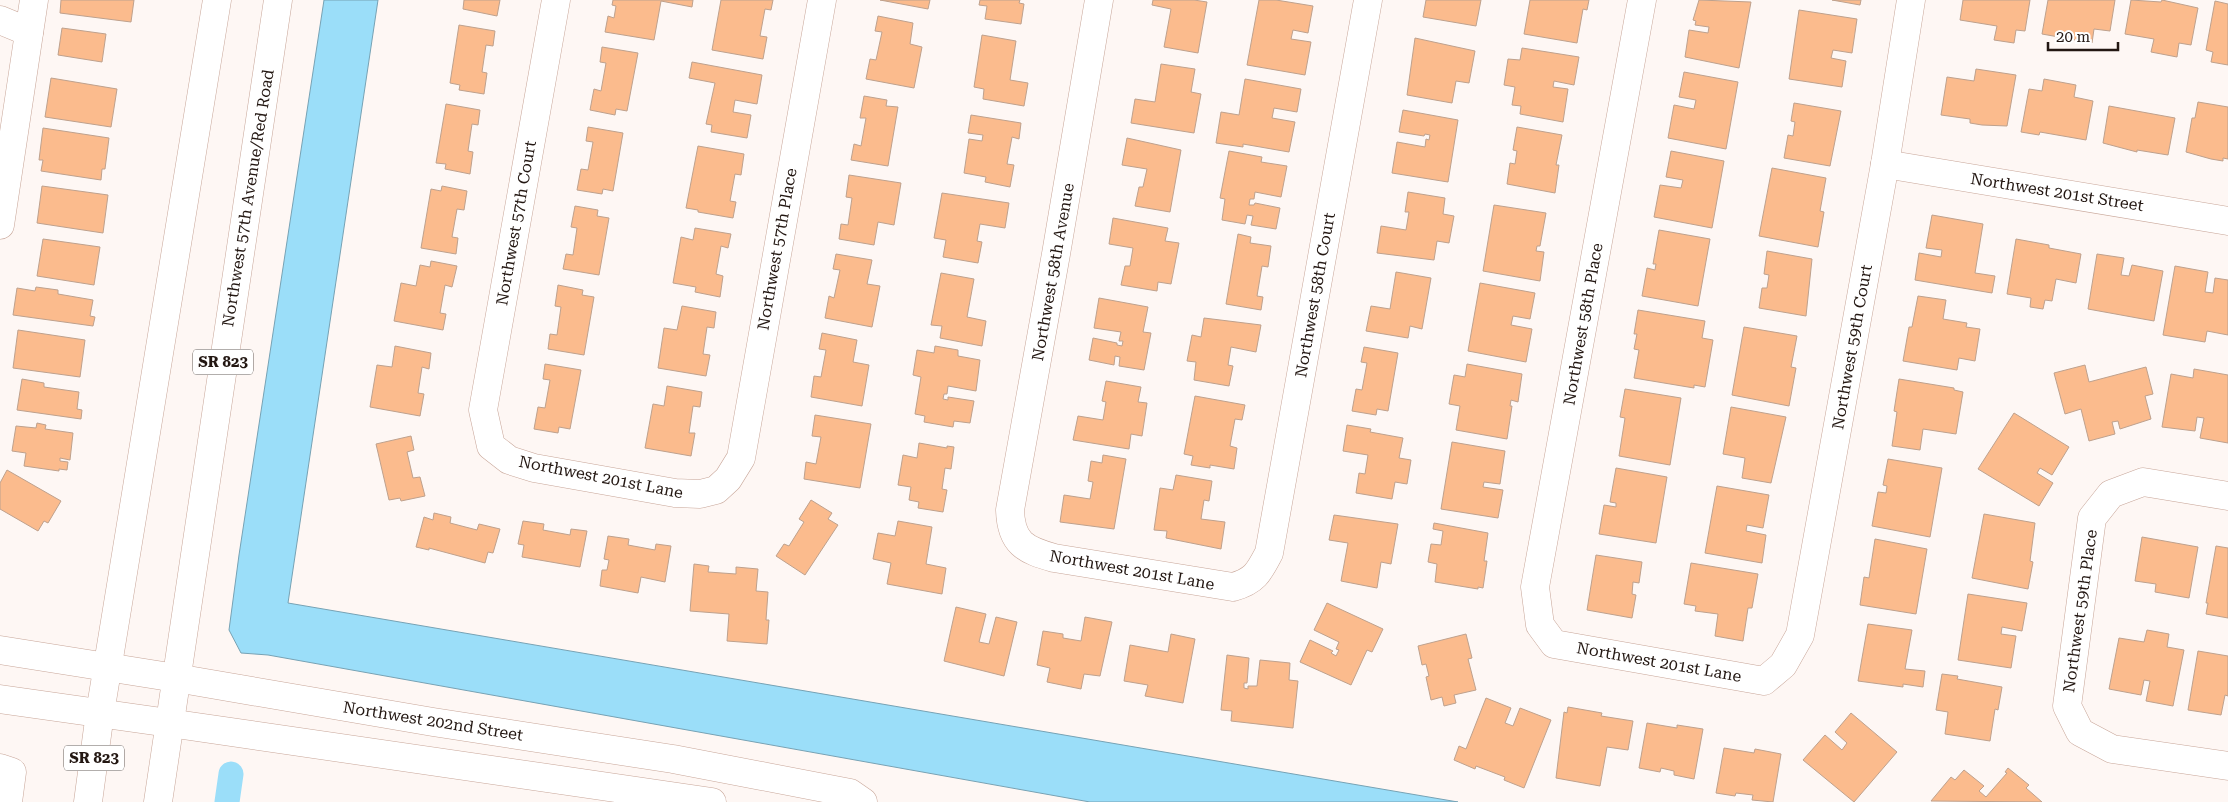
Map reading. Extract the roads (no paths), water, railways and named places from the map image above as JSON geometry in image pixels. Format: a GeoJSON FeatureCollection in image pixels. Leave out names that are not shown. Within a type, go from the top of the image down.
{"type":"FeatureCollection","features":[{"type":"Feature","properties":{"kind":"street"},"geometry":{"type":"LineString","coordinates":[[0,225],[34,0]]}},
{"type":"Feature","properties":{"kind":"street","name":"SR 823"},"geometry":{"type":"LineString","coordinates":[[88,802],[107,667],[216,0]]}},
{"type":"Feature","properties":{"kind":"street","name":"Northwest 57th Avenue/Red Road"},"geometry":{"type":"LineString","coordinates":[[169,723],[278,0]]}},
{"type":"Feature","properties":{"kind":"street","name":"Northwest 57th Court"},"geometry":{"type":"LineString","coordinates":[[491,446],[483,410],[556,0]]}},
{"type":"Feature","properties":{"kind":"street","name":"Northwest 57th Place"},"geometry":{"type":"LineString","coordinates":[[716,490],[728,479],[741,458],[822,0]]}},
{"type":"Feature","properties":{"kind":"street","name":"Northwest 58th Avenue"},"geometry":{"type":"LineString","coordinates":[[1020,542],[1010,528],[1010,510],[1099,0]]}},
{"type":"Feature","properties":{"kind":"street","name":"Northwest 58th Court"},"geometry":{"type":"LineString","coordinates":[[1248,583],[1258,572],[1269,553],[1368,0]]}},
{"type":"Feature","properties":{"kind":"street","name":"Northwest 58th Place"},"geometry":{"type":"LineString","coordinates":[[1554,644],[1540,625],[1535,587],[1642,0]]}},
{"type":"Feature","properties":{"kind":"street","name":"Northwest 59th Court"},"geometry":{"type":"LineString","coordinates":[[1764,681],[1783,665],[1800,635],[1885,164],[1911,0]]}},
{"type":"Feature","properties":{"kind":"street"},"geometry":{"type":"LineString","coordinates":[[0,20],[29,32]]}},
{"type":"Feature","properties":{"kind":"street","name":"Northwest 201st Street"},"geometry":{"type":"LineString","coordinates":[[1885,164],[2228,221]]}},
{"type":"Feature","properties":{"kind":"street","name":"Northwest 201st Lane"},"geometry":{"type":"LineString","coordinates":[[491,446],[510,460],[534,468],[675,493],[700,494],[716,490]]}},
{"type":"Feature","properties":{"kind":"street","name":"Northwest 59th Place"},"geometry":{"type":"LineString","coordinates":[[2228,496],[2143,482],[2112,494],[2092,518],[2067,706],[2080,732],[2112,749],[2228,766]]}},
{"type":"Feature","properties":{"kind":"street","name":"Northwest 201st Lane"},"geometry":{"type":"LineString","coordinates":[[1020,542],[1035,553],[1054,558],[1212,585],[1233,587],[1248,583]]}},
{"type":"Feature","properties":{"kind":"street","name":"Northwest 201st Lane"},"geometry":{"type":"LineString","coordinates":[[1554,644],[1764,681]]}},
{"type":"Feature","properties":{"kind":"street","name":"Northwest 202nd Street"},"geometry":{"type":"LineString","coordinates":[[0,650],[433,722],[673,759],[850,793],[863,802]]}},
{"type":"Feature","properties":{"kind":"street"},"geometry":{"type":"LineString","coordinates":[[0,699],[712,802]]}},
{"type":"Feature","properties":{"kind":"street","name":"SR 823"},"geometry":{"type":"LineString","coordinates":[[158,802],[169,723]]}},
{"type":"Feature","properties":{"kind":"street"},"geometry":{"type":"LineString","coordinates":[[6,770],[8,802]]}},
{"type":"Feature","properties":{"kind":"water"},"geometry":{"type":"Polygon","coordinates":[[[324,0],[378,0],[288,603],[1458,802],[1090,802],[268,655],[241,653],[229,630],[324,0]]]}},
{"type":"Feature","properties":{"kind":"waterway"},"geometry":{"type":"LineString","coordinates":[[227,802],[231,774]]}}]}
